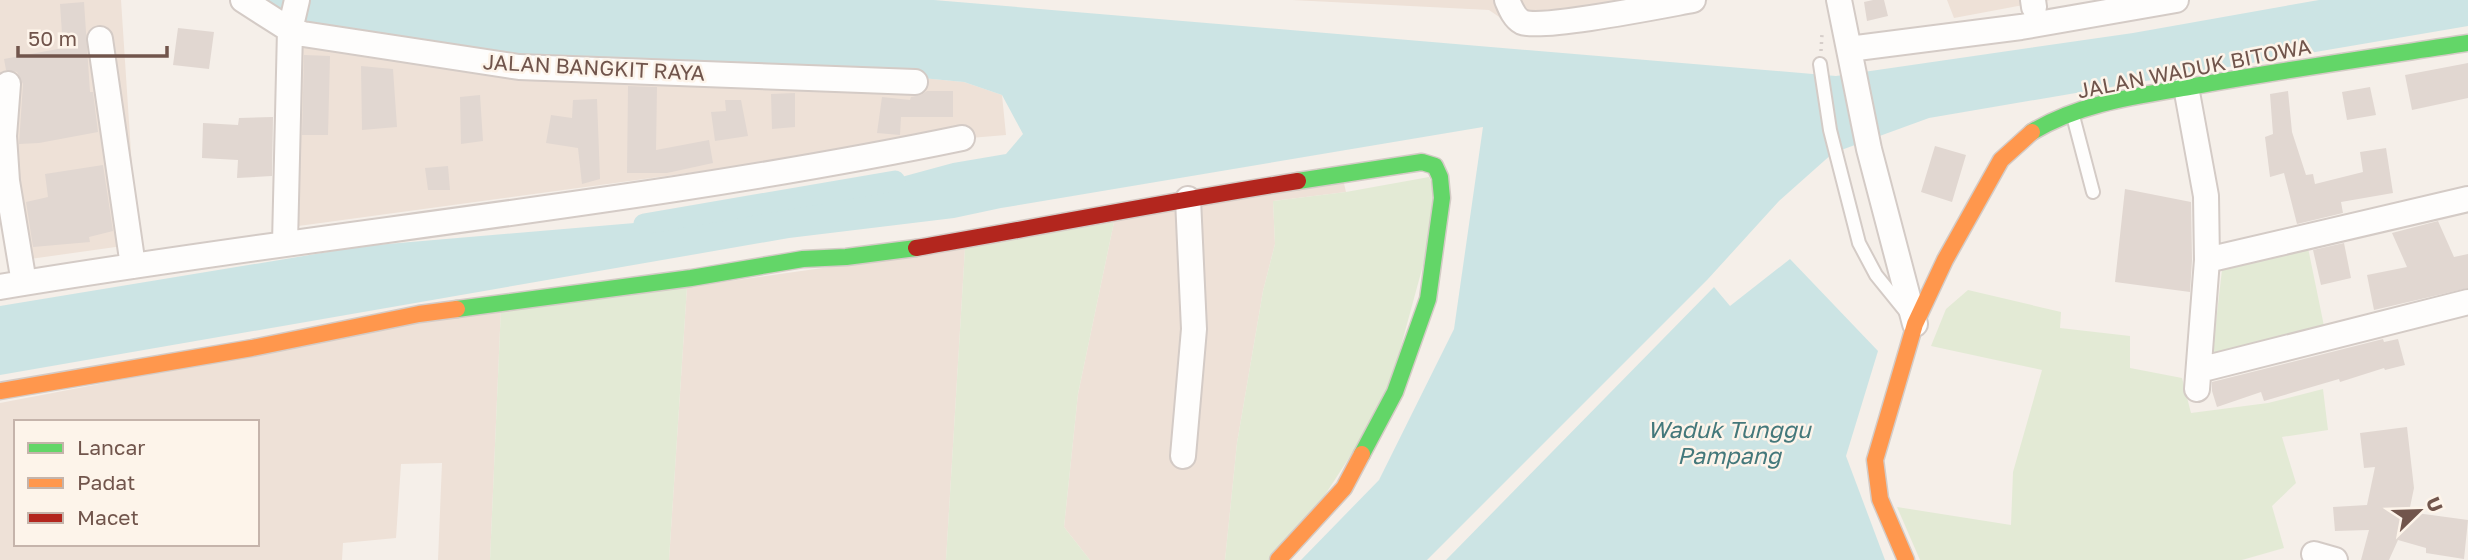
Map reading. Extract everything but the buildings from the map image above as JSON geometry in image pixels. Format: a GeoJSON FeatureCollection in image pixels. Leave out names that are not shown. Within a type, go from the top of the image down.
{"type":"FeatureCollection","features":[{"type":"Feature","properties":{"kind":"street","name":"JALAN BANGKIT RAYA"},"geometry":{"type":"LineString","coordinates":[[243,0],[293,17],[303,34],[519,67],[915,82]]}},
{"type":"Feature","properties":{"kind":"street"},"geometry":{"type":"LineString","coordinates":[[1507,0],[1521,21],[1534,24],[1693,0]]}},
{"type":"Feature","properties":{"kind":"street"},"geometry":{"type":"LineString","coordinates":[[1839,0],[1869,149],[1915,324]]}},
{"type":"Feature","properties":{"kind":"street"},"geometry":{"type":"LineString","coordinates":[[1849,53],[2176,0]]}},
{"type":"Feature","properties":{"kind":"street"},"geometry":{"type":"LineString","coordinates":[[285,243],[293,17]]}},
{"type":"Feature","properties":{"kind":"street"},"geometry":{"type":"LineString","coordinates":[[100,39],[133,266]]}},
{"type":"Feature","properties":{"kind":"street","name":"JALAN WADUK BITOWA"},"geometry":{"type":"LineString","coordinates":[[1906,560],[1879,499],[1875,460],[1915,324],[1951,250],[2001,160],[2016,144],[2034,130],[2072,112],[2105,102],[2468,43]]}},
{"type":"Feature","properties":{"kind":"street"},"geometry":{"type":"LineString","coordinates":[[8,84],[4,135],[8,181],[24,283]]}},
{"type":"Feature","properties":{"kind":"street"},"geometry":{"type":"LineString","coordinates":[[2186,87],[2206,196],[2207,260],[2198,379],[2468,302]]}},
{"type":"Feature","properties":{"kind":"street"},"geometry":{"type":"LineString","coordinates":[[0,287],[285,243],[552,207],[864,158],[962,138]]}},
{"type":"Feature","properties":{"kind":"street"},"geometry":{"type":"LineString","coordinates":[[0,391],[252,348],[419,314],[691,278],[803,259],[897,251],[1094,217],[1162,202],[1422,162],[1435,166],[1440,177],[1442,198],[1428,299],[1395,392],[1344,488],[1278,560]]}},
{"type":"Feature","properties":{"kind":"street"},"geometry":{"type":"LineString","coordinates":[[1183,456],[1194,329],[1188,199]]}},
{"type":"Feature","properties":{"kind":"street"},"geometry":{"type":"LineString","coordinates":[[2207,260],[2468,199]]}},
{"type":"Feature","properties":{"kind":"lane"},"geometry":{"type":"LineString","coordinates":[[1819,64],[1830,130],[1859,243],[1876,275],[1915,324]]}},
{"type":"Feature","properties":{"kind":"lane"},"geometry":{"type":"LineString","coordinates":[[2072,112],[2093,192]]}},
{"type":"Feature","properties":{"kind":"shaded area"},"geometry":{"type":"Polygon","coordinates":[[[0,0],[121,0],[137,244],[23,260],[0,103],[0,0]]]}},
{"type":"Feature","properties":{"kind":"shaded area"},"geometry":{"type":"Polygon","coordinates":[[[1292,0],[1709,0],[1518,30],[1489,10],[1292,0]]]}},
{"type":"Feature","properties":{"kind":"shaded area"},"geometry":{"type":"Polygon","coordinates":[[[1947,0],[2050,0],[1954,18],[1947,0]]]}},
{"type":"Feature","properties":{"kind":"shaded area"},"geometry":{"type":"Polygon","coordinates":[[[314,30],[805,67],[964,82],[1002,95],[1006,135],[910,143],[291,227],[299,50],[314,30]]]}},
{"type":"Feature","properties":{"kind":"shaded area"},"geometry":{"type":"Polygon","coordinates":[[[1340,166],[1346,192],[1273,201],[1275,244],[1263,291],[1237,443],[1225,560],[1090,560],[1064,527],[1078,394],[1114,222],[1340,166]]]}},
{"type":"Feature","properties":{"kind":"shaded area"},"geometry":{"type":"Polygon","coordinates":[[[965,248],[946,560],[669,560],[687,287],[965,248]]]}},
{"type":"Feature","properties":{"kind":"shaded area"},"geometry":{"type":"Polygon","coordinates":[[[501,307],[490,560],[438,560],[442,463],[401,464],[396,538],[343,543],[342,560],[0,560],[0,403],[501,307]]]}},
{"type":"Feature","properties":{"kind":"green space"},"geometry":{"type":"Polygon","coordinates":[[[1429,177],[1440,203],[1386,401],[1321,501],[1268,560],[1225,560],[1237,443],[1263,291],[1275,244],[1273,201],[1346,192],[1429,177]]]}},
{"type":"Feature","properties":{"kind":"green space"},"geometry":{"type":"Polygon","coordinates":[[[1114,222],[1078,394],[1064,527],[1090,560],[946,560],[965,248],[1114,222]]]}},
{"type":"Feature","properties":{"kind":"green space"},"geometry":{"type":"Polygon","coordinates":[[[2307,243],[2324,326],[2212,357],[2223,261],[2307,243]]]}},
{"type":"Feature","properties":{"kind":"green space"},"geometry":{"type":"Polygon","coordinates":[[[687,287],[669,560],[490,560],[501,307],[687,287]]]}},
{"type":"Feature","properties":{"kind":"green space"},"geometry":{"type":"Polygon","coordinates":[[[1968,290],[2061,312],[2060,328],[2130,336],[2130,368],[2182,378],[2191,413],[2268,403],[2323,389],[2328,430],[2282,437],[2296,483],[2272,506],[2284,548],[2242,560],[1920,560],[1897,507],[2011,525],[2013,472],[2042,370],[1931,346],[1946,309],[1968,290]]]}},
{"type":"Feature","properties":{"kind":"water"},"geometry":{"type":"Polygon","coordinates":[[[262,0],[934,0],[1836,76],[2133,33],[2319,0],[2468,0],[2468,26],[1929,118],[1833,153],[1779,201],[1708,279],[1427,560],[1301,560],[1379,480],[1454,329],[1483,127],[954,218],[789,238],[0,375],[0,306],[364,246],[776,211],[953,163],[1006,154],[1023,134],[1002,95],[964,82],[805,67],[442,60],[314,30],[262,0]]]}},
{"type":"Feature","properties":{"kind":"water","name":"Waduk Tunggu Pampang"},"geometry":{"type":"Polygon","coordinates":[[[1790,259],[1878,351],[1846,456],[1885,560],[1446,560],[1714,287],[1730,306],[1790,259]]]}},
{"type":"Feature","properties":{"kind":"waterway"},"geometry":{"type":"LineString","coordinates":[[644,224],[895,181]]}},
{"type":"Feature","properties":{"kind":"traffic: fast"},"geometry":{"type":"LineString","coordinates":[[2032,132],[2069,114],[2129,98],[2294,69],[2468,43]]}},
{"type":"Feature","properties":{"kind":"traffic: fast"},"geometry":{"type":"LineString","coordinates":[[1298,181],[1422,162],[1435,166],[1440,177],[1442,198],[1428,299],[1395,392],[1362,454]]}},
{"type":"Feature","properties":{"kind":"traffic: fast"},"geometry":{"type":"LineString","coordinates":[[457,309],[691,278],[803,259],[846,257],[916,248]]}},
{"type":"Feature","properties":{"kind":"traffic: slow"},"geometry":{"type":"LineString","coordinates":[[1906,560],[1880,499],[1875,460],[1915,324],[1945,260],[2001,160],[2032,132]]}},
{"type":"Feature","properties":{"kind":"traffic: slow"},"geometry":{"type":"LineString","coordinates":[[0,391],[252,348],[419,314],[457,309]]}},
{"type":"Feature","properties":{"kind":"traffic: slow"},"geometry":{"type":"LineString","coordinates":[[1278,560],[1344,488],[1362,454]]}},
{"type":"Feature","properties":{"kind":"traffic: jam"},"geometry":{"type":"LineString","coordinates":[[916,248],[1298,181]]}}]}
